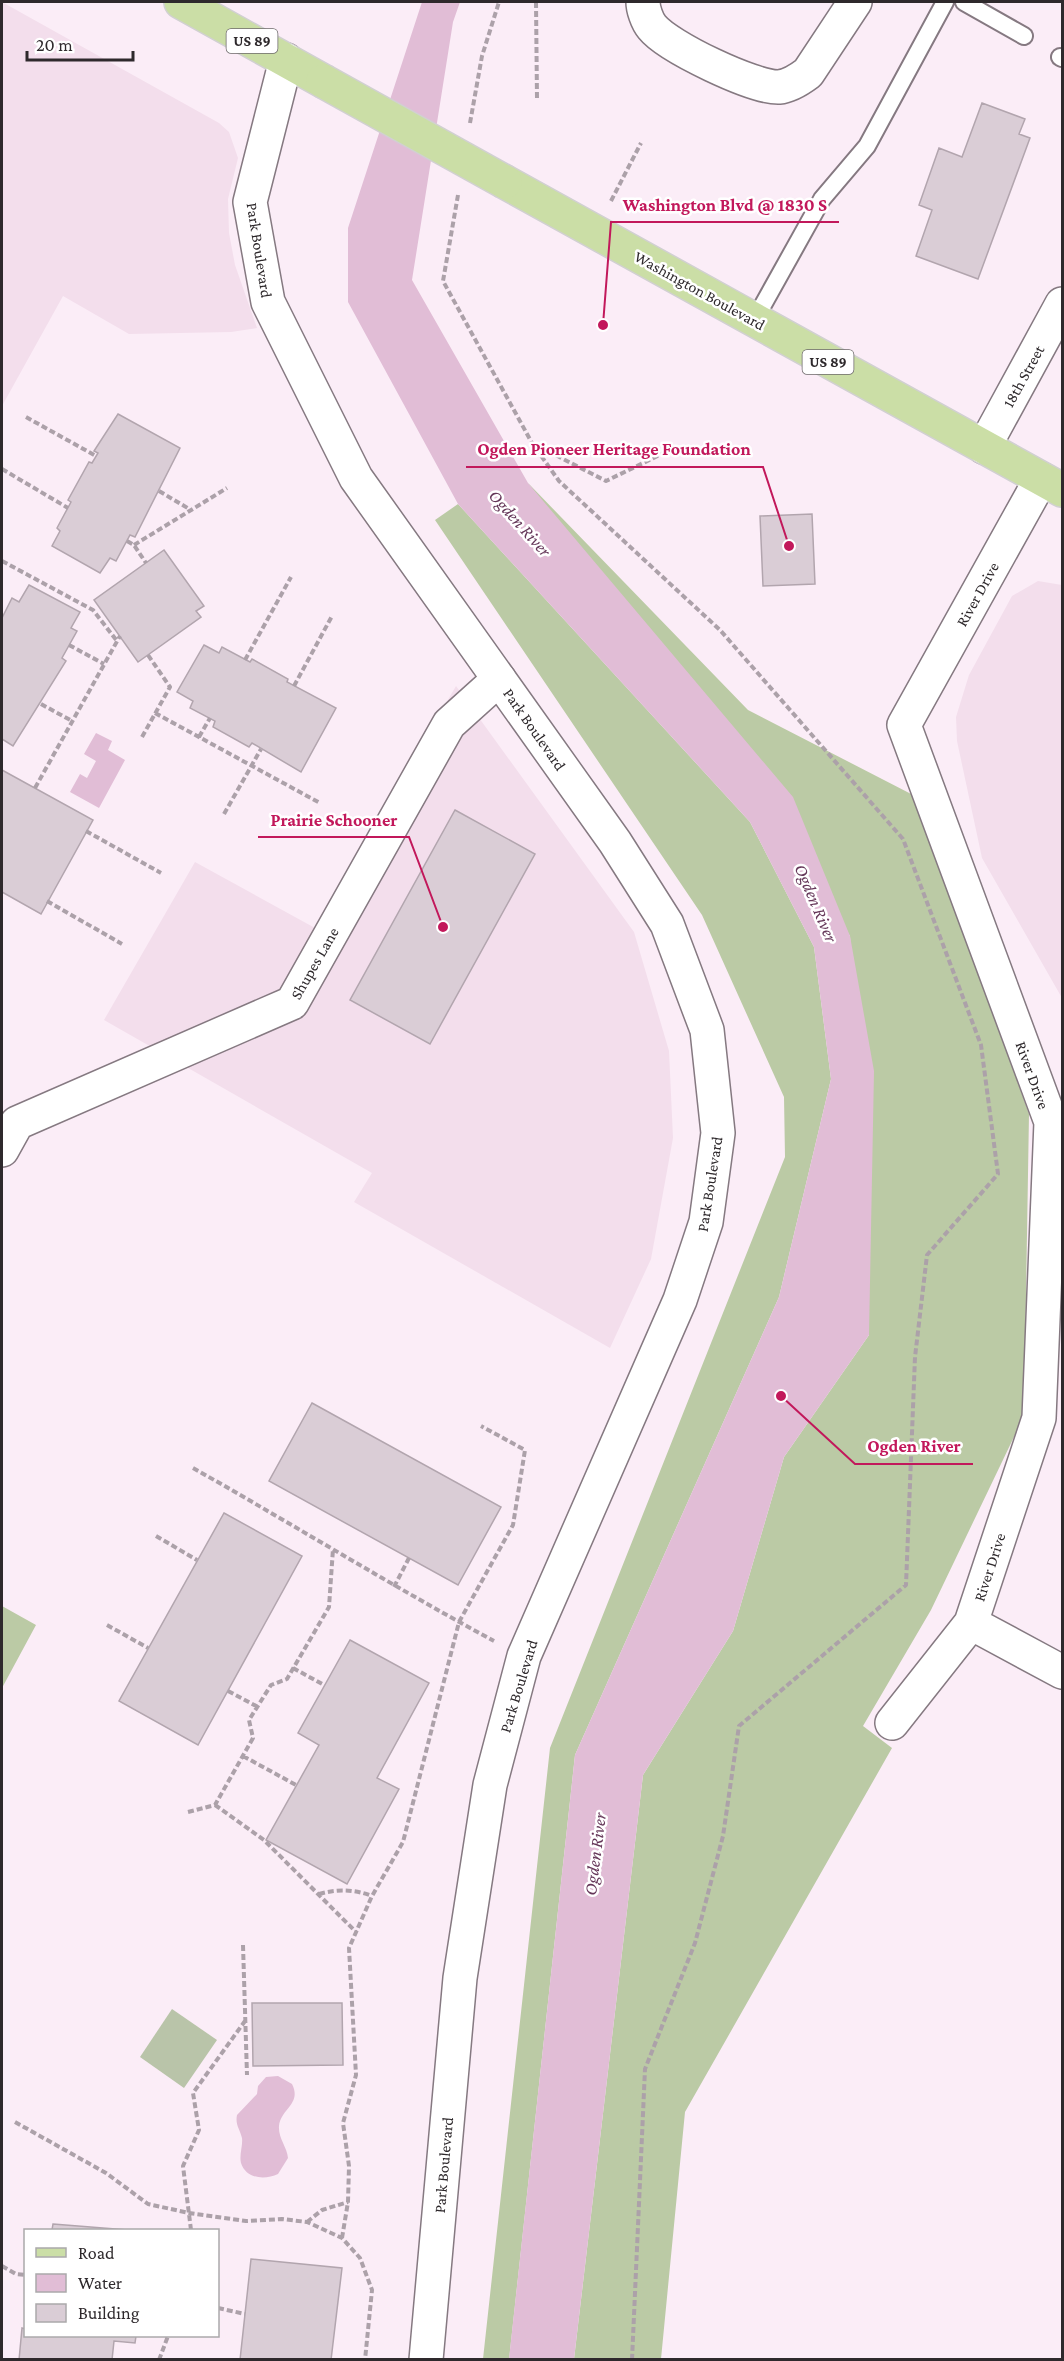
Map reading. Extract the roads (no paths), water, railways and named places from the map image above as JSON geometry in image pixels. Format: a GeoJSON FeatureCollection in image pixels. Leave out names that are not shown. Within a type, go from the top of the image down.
{"type":"FeatureCollection","features":[{"type":"Feature","properties":{"kind":"main road","name":"Washington Boulevard"},"geometry":{"type":"LineString","coordinates":[[181,2],[1052,484]]}},
{"type":"Feature","properties":{"kind":"street"},"geometry":{"type":"LineString","coordinates":[[643,2],[652,27],[671,41],[759,85],[782,87],[797,81],[808,73],[855,2]]}},
{"type":"Feature","properties":{"kind":"street","name":"Park Boulevard"},"geometry":{"type":"LineString","coordinates":[[286,60],[250,202],[268,302],[356,478],[615,842],[667,924],[707,1030],[718,1133],[706,1222],[680,1300],[524,1656],[490,1785],[460,1978],[426,2360]]}},
{"type":"Feature","properties":{"kind":"street","name":"18th Street"},"geometry":{"type":"LineString","coordinates":[[984,447],[1062,304]]}},
{"type":"Feature","properties":{"kind":"street","name":"River Drive"},"geometry":{"type":"LineString","coordinates":[[892,1723],[971,1623],[1039,1418],[1057,1126],[904,725],[1052,484]]}},
{"type":"Feature","properties":{"kind":"street","name":"Shupes Lane"},"geometry":{"type":"LineString","coordinates":[[2,1150],[17,1123],[292,1003],[449,724],[499,679]]}},
{"type":"Feature","properties":{"kind":"street"},"geometry":{"type":"LineString","coordinates":[[971,1623],[1062,1672]]}},
{"type":"Feature","properties":{"kind":"lane"},"geometry":{"type":"LineString","coordinates":[[754,321],[822,199],[867,146],[945,2]]}},
{"type":"Feature","properties":{"kind":"lane"},"geometry":{"type":"LineString","coordinates":[[964,2],[1023,36]]}},
{"type":"Feature","properties":{"kind":"water","name":"Ogden River"},"geometry":{"type":"Polygon","coordinates":[[[422,2],[460,2],[453,22],[412,280],[528,483],[793,797],[850,936],[874,1071],[869,1335],[784,1457],[733,1631],[643,1775],[574,2359],[509,2359],[575,1755],[779,1297],[831,1079],[814,947],[750,822],[458,504],[348,302],[348,228],[422,2]]]}},
{"type":"Feature","properties":{"kind":"water"},"geometry":{"type":"Polygon","coordinates":[[[96,733],[112,741],[108,750],[125,760],[99,808],[70,792],[80,774],[87,778],[96,761],[84,754],[96,733]]]}},
{"type":"Feature","properties":{"kind":"water"},"geometry":{"type":"Polygon","coordinates":[[[278,2076],[292,2084],[294,2091],[293,2101],[283,2115],[279,2126],[288,2158],[278,2174],[257,2177],[247,2172],[241,2163],[242,2138],[237,2124],[237,2115],[257,2094],[258,2086],[266,2077],[278,2076]]]}},
{"type":"Feature","properties":{"kind":"place","name":"Washington Blvd @ 1830 S"},"geometry":{"type":"Point","coordinates":[603,325]}},
{"type":"Feature","properties":{"kind":"place","name":"Ogden Pioneer Heritage Foundation"},"geometry":{"type":"Point","coordinates":[789,546]}},
{"type":"Feature","properties":{"kind":"place","name":"Prairie Schooner"},"geometry":{"type":"Point","coordinates":[443,927]}},
{"type":"Feature","properties":{"kind":"place","name":"Ogden River"},"geometry":{"type":"Point","coordinates":[781,1396]}}]}
